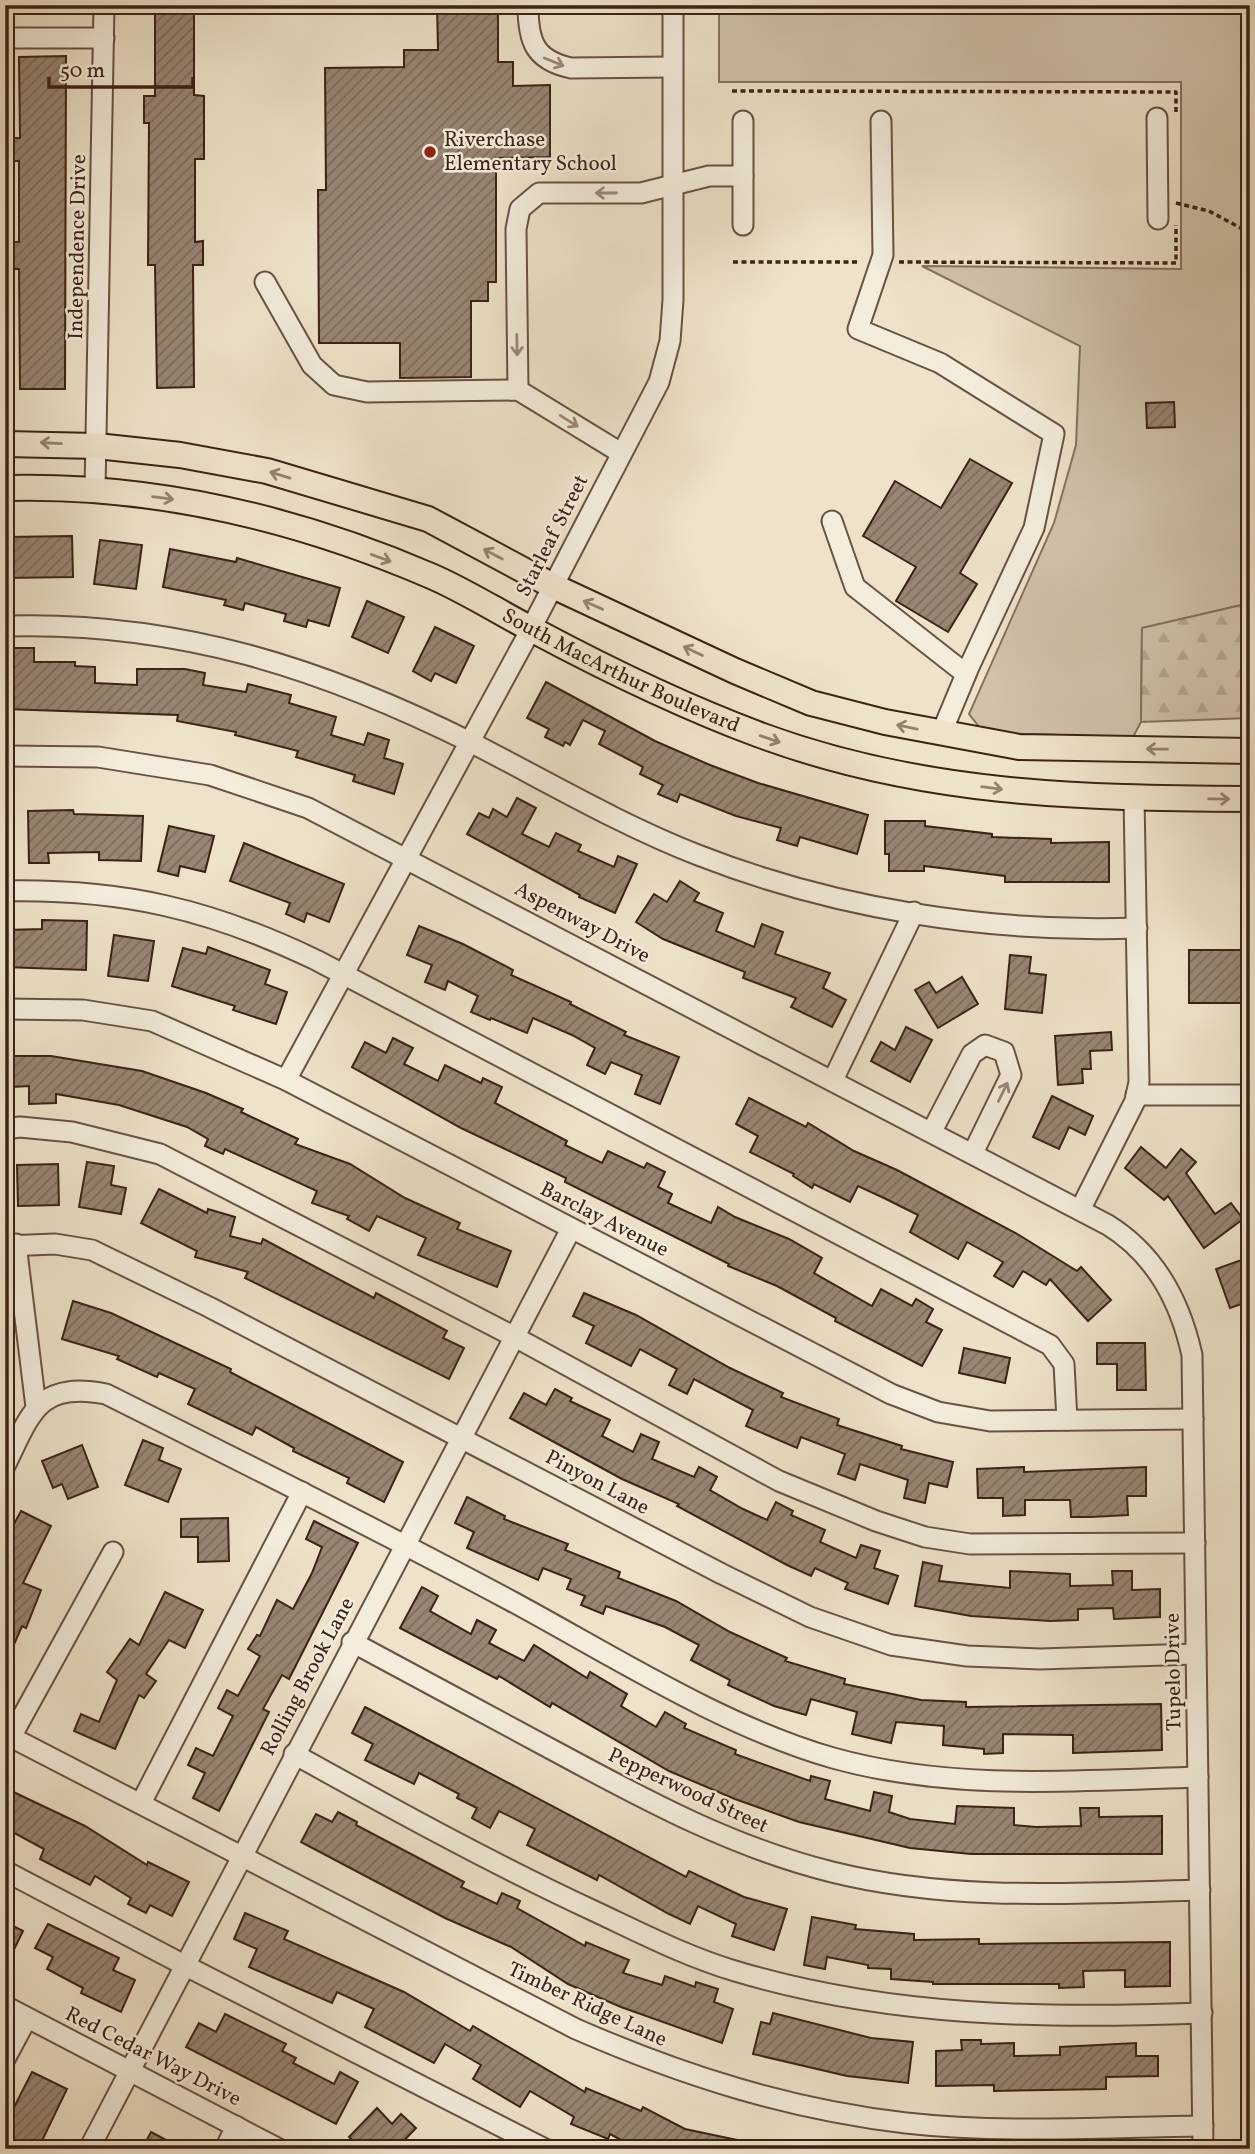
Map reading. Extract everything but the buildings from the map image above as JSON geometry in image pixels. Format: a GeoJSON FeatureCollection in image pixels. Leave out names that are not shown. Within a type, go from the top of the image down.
{"type":"FeatureCollection","features":[{"type":"Feature","properties":{"kind":"main road"},"geometry":{"type":"LineString","coordinates":[[5,444],[97,446],[180,455],[267,471],[428,519],[553,586],[811,703],[942,734],[1019,747],[1250,751]]}},
{"type":"Feature","properties":{"kind":"main road","name":"South MacArthur Boulevard"},"geometry":{"type":"LineString","coordinates":[[5,488],[95,490],[199,502],[290,524],[432,576],[647,690],[760,735],[836,761],[913,779],[1039,794],[1250,799]]}},
{"type":"Feature","properties":{"kind":"street","name":"Independence Drive"},"geometry":{"type":"LineString","coordinates":[[95,490],[104,5]]}},
{"type":"Feature","properties":{"kind":"street"},"geometry":{"type":"LineString","coordinates":[[528,5],[528,29],[534,45],[543,58],[556,65],[572,68],[672,67]]}},
{"type":"Feature","properties":{"kind":"street","name":"Starleaf Street"},"geometry":{"type":"LineString","coordinates":[[286,1080],[553,586],[659,382],[670,341],[673,300],[673,5]]}},
{"type":"Feature","properties":{"kind":"street"},"geometry":{"type":"LineString","coordinates":[[5,38],[104,38]]}},
{"type":"Feature","properties":{"kind":"street"},"geometry":{"type":"LineString","coordinates":[[1158,219],[1167,119]]}},
{"type":"Feature","properties":{"kind":"street"},"geometry":{"type":"LineString","coordinates":[[743,121],[743,225]]}},
{"type":"Feature","properties":{"kind":"street"},"geometry":{"type":"LineString","coordinates":[[881,121],[880,262],[858,329],[940,363],[1054,433],[1034,528],[966,674],[942,734]]}},
{"type":"Feature","properties":{"kind":"street"},"geometry":{"type":"LineString","coordinates":[[518,390],[516,229],[520,209],[539,194],[641,193],[709,176],[743,176]]}},
{"type":"Feature","properties":{"kind":"street"},"geometry":{"type":"LineString","coordinates":[[265,282],[312,365],[334,385],[367,392],[518,390],[621,453]]}},
{"type":"Feature","properties":{"kind":"street"},"geometry":{"type":"LineString","coordinates":[[832,521],[855,587],[966,674]]}},
{"type":"Feature","properties":{"kind":"street"},"geometry":{"type":"LineString","coordinates":[[5,626],[91,626],[238,650],[332,680],[469,742],[644,832],[700,856],[820,895],[914,912],[1037,928],[1137,928]]}},
{"type":"Feature","properties":{"kind":"street","name":"Aspenway Drive"},"geometry":{"type":"LineString","coordinates":[[5,756],[98,757],[210,775],[308,808],[932,1131],[1108,1226]]}},
{"type":"Feature","properties":{"kind":"street"},"geometry":{"type":"LineString","coordinates":[[1080,1210],[1136,1095],[1139,1082],[1134,797]]}},
{"type":"Feature","properties":{"kind":"street"},"geometry":{"type":"LineString","coordinates":[[5,891],[50,890],[162,902],[210,915],[265,936],[343,974],[1050,1345],[1064,1364],[1067,1420]]}},
{"type":"Feature","properties":{"kind":"street"},"geometry":{"type":"LineString","coordinates":[[833,1080],[914,912]]}},
{"type":"Feature","properties":{"kind":"street","name":"Barclay Avenue"},"geometry":{"type":"LineString","coordinates":[[5,1009],[83,1010],[152,1021],[286,1080],[891,1394],[938,1412],[990,1421],[1193,1419]]}},
{"type":"Feature","properties":{"kind":"street"},"geometry":{"type":"LineString","coordinates":[[932,1131],[972,1054],[985,1045],[1004,1052],[1011,1075],[973,1153]]}},
{"type":"Feature","properties":{"kind":"street"},"geometry":{"type":"LineString","coordinates":[[1136,1095],[1250,1095]]}},
{"type":"Feature","properties":{"kind":"street"},"geometry":{"type":"LineString","coordinates":[[5,1129],[20,1127],[72,1132],[160,1154],[513,1336],[779,1481],[876,1521],[925,1537],[970,1544],[1195,1544]]}},
{"type":"Feature","properties":{"kind":"street","name":"Tupelo Drive"},"geometry":{"type":"LineString","coordinates":[[1108,1226],[1127,1237],[1148,1258],[1181,1311],[1192,1355],[1203,2149]]}},
{"type":"Feature","properties":{"kind":"street","name":"Rolling Brook Lane"},"geometry":{"type":"LineString","coordinates":[[89,2149],[459,1436],[571,1229]]}},
{"type":"Feature","properties":{"kind":"street","name":"Pinyon Lane"},"geometry":{"type":"LineString","coordinates":[[11,1245],[55,1244],[92,1250],[810,1617],[891,1645],[967,1656],[1040,1659],[1196,1654]]}},
{"type":"Feature","properties":{"kind":"street"},"geometry":{"type":"LineString","coordinates":[[11,1245],[36,1407]]}},
{"type":"Feature","properties":{"kind":"street"},"geometry":{"type":"LineString","coordinates":[[5,1466],[36,1407],[51,1397],[78,1389],[106,1394],[404,1543],[733,1719],[832,1758],[899,1772],[1032,1783],[1198,1777]]}},
{"type":"Feature","properties":{"kind":"street"},"geometry":{"type":"LineString","coordinates":[[141,1803],[302,1492]]}},
{"type":"Feature","properties":{"kind":"street"},"geometry":{"type":"LineString","coordinates":[[8,1736],[113,1552]]}},
{"type":"Feature","properties":{"kind":"street","name":"Pepperwood Street"},"geometry":{"type":"LineString","coordinates":[[352,1642],[650,1803],[724,1838],[779,1858],[835,1873],[942,1890],[1042,1894],[1200,1890]]}},
{"type":"Feature","properties":{"kind":"street","name":"Timber Ridge Lane"},"geometry":{"type":"LineString","coordinates":[[8,1736],[242,1854],[576,2029],[654,2063],[719,2085],[828,2111],[906,2123],[999,2129],[1203,2126]]}},
{"type":"Feature","properties":{"kind":"street"},"geometry":{"type":"LineString","coordinates":[[294,1754],[449,1840],[546,1889],[667,1948],[735,1971],[875,2004],[949,2012],[1101,2017],[1202,2014]]}},
{"type":"Feature","properties":{"kind":"street"},"geometry":{"type":"LineString","coordinates":[[5,1871],[543,2149]]}},
{"type":"Feature","properties":{"kind":"street","name":"Red Cedar Way Drive"},"geometry":{"type":"LineString","coordinates":[[5,2006],[279,2149]]}},
{"type":"Feature","properties":{"kind":"street"},"geometry":{"type":"LineString","coordinates":[[5,2059],[27,2018]]}},
{"type":"Feature","properties":{"kind":"street"},"geometry":{"type":"LineString","coordinates":[[225,2149],[236,2126]]}},
{"type":"Feature","properties":{"kind":"path"},"geometry":{"type":"LineString","coordinates":[[733,91],[1176,92],[1167,119]]}},
{"type":"Feature","properties":{"kind":"path"},"geometry":{"type":"LineString","coordinates":[[733,262],[1176,262],[1176,203],[1209,211],[1250,233]]}},
{"type":"Feature","properties":{"kind":"green space"},"geometry":{"type":"Polygon","coordinates":[[[719,5],[1250,5],[1250,603],[1142,628],[1141,722],[1133,737],[984,733],[969,714],[1054,523],[1076,445],[1080,346],[922,266],[1181,269],[1181,82],[719,82],[719,5]]]}},
{"type":"Feature","properties":{"kind":"green space"},"geometry":{"type":"Polygon","coordinates":[[[1250,603],[1250,718],[1141,722],[1142,628],[1250,603]]]}},
{"type":"Feature","properties":{"kind":"place","name":"Riverchase Elementary School"},"geometry":{"type":"Point","coordinates":[430,152]}}]}
